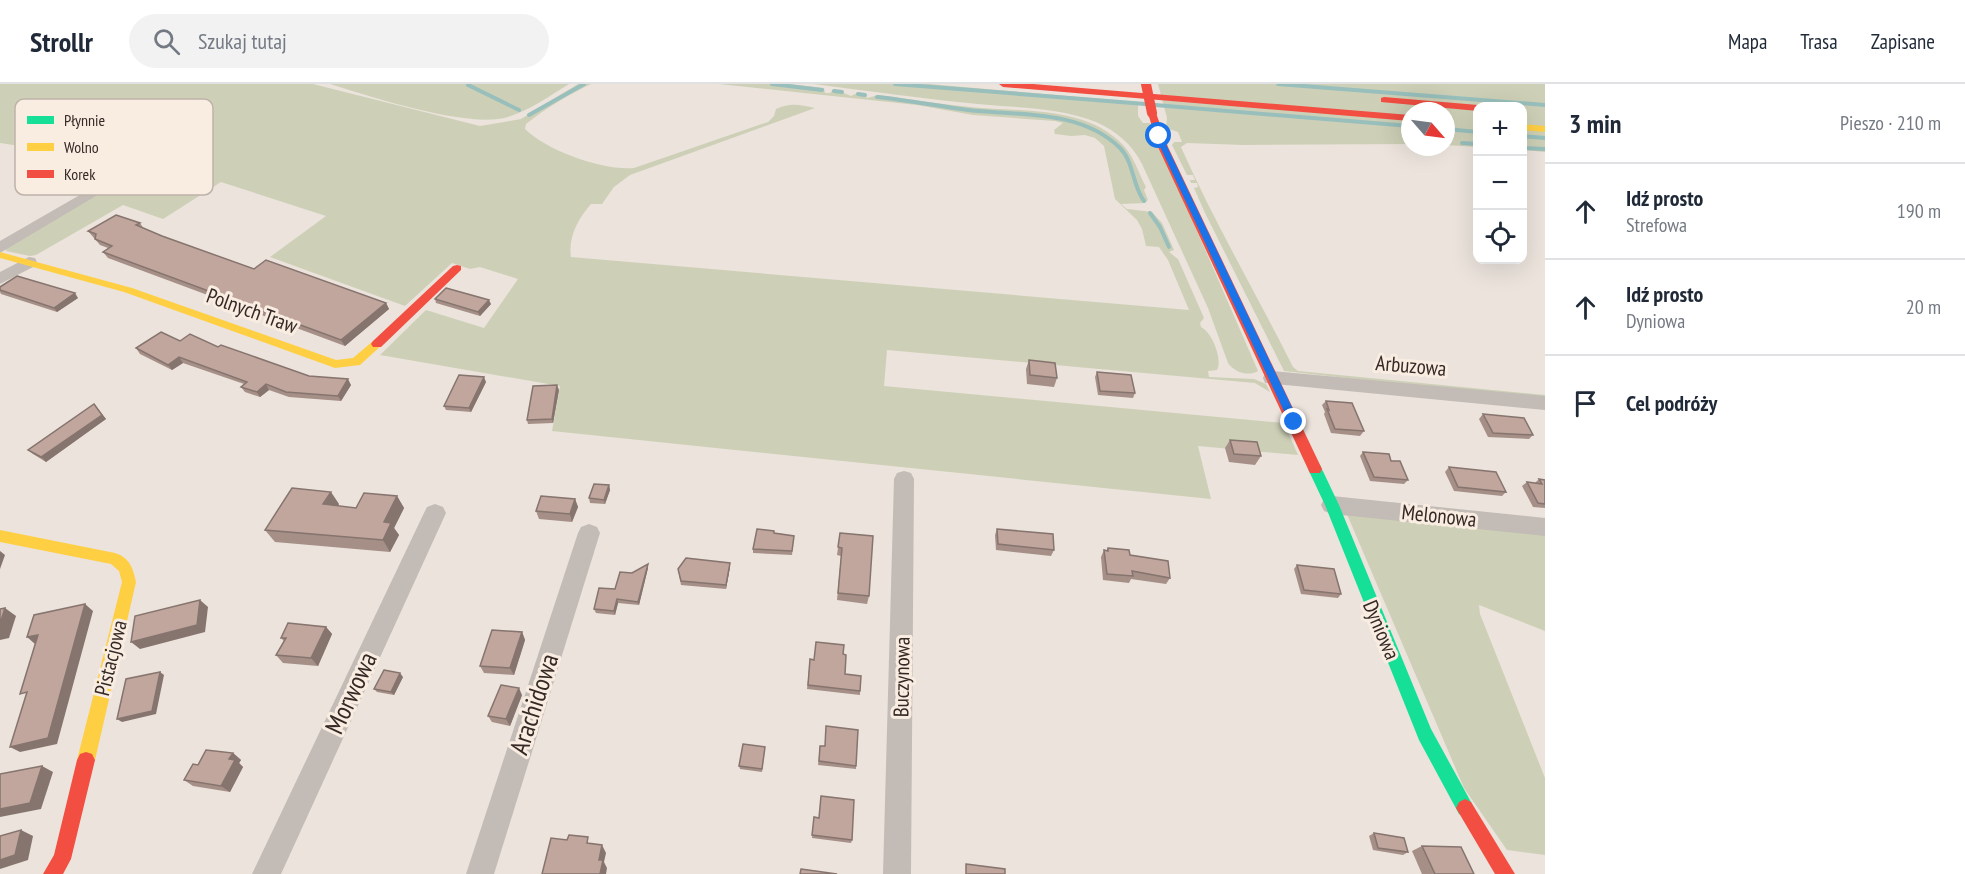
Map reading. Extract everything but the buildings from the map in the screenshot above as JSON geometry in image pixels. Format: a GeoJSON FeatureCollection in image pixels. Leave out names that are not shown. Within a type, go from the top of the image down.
{"type":"FeatureCollection","features":[{"type":"Feature","properties":{"kind":"main road"},"geometry":{"type":"LineString","coordinates":[[1003,84],[1401,117]]}},
{"type":"Feature","properties":{"kind":"main road","name":"Dyniowa"},"geometry":{"type":"LineString","coordinates":[[1146,84],[1163,147],[1332,505],[1425,734],[1457,794],[1506,874]]}},
{"type":"Feature","properties":{"kind":"main road"},"geometry":{"type":"LineString","coordinates":[[1364,99],[1473,108]]}},
{"type":"Feature","properties":{"kind":"main road"},"geometry":{"type":"LineString","coordinates":[[1527,127],[1545,129]]}},
{"type":"Feature","properties":{"kind":"main road","name":"Polnych Traw"},"geometry":{"type":"LineString","coordinates":[[0,255],[179,307],[335,364],[345,365],[354,364],[362,358],[457,268]]}},
{"type":"Feature","properties":{"kind":"main road","name":"Pistacjowa"},"geometry":{"type":"LineString","coordinates":[[0,536],[116,559],[129,570],[129,582],[62,859],[52,874]]}},
{"type":"Feature","properties":{"kind":"street"},"geometry":{"type":"LineString","coordinates":[[0,248],[88,195]]}},
{"type":"Feature","properties":{"kind":"street"},"geometry":{"type":"LineString","coordinates":[[0,279],[29,262]]}},
{"type":"Feature","properties":{"kind":"street","name":"Arbuzowa"},"geometry":{"type":"LineString","coordinates":[[1272,378],[1545,403]]}},
{"type":"Feature","properties":{"kind":"street","name":"Buczynowa"},"geometry":{"type":"LineString","coordinates":[[897,874],[902,736],[904,480]]}},
{"type":"Feature","properties":{"kind":"street","name":"Melonowa"},"geometry":{"type":"LineString","coordinates":[[1332,505],[1545,527]]}},
{"type":"Feature","properties":{"kind":"street","name":"Morwowa"},"geometry":{"type":"LineString","coordinates":[[266,874],[435,513]]}},
{"type":"Feature","properties":{"kind":"street","name":"Arachidowa"},"geometry":{"type":"LineString","coordinates":[[480,874],[589,533]]}},
{"type":"Feature","properties":{"kind":"green space"},"geometry":{"type":"Polygon","coordinates":[[[0,84],[313,84],[480,126],[521,119],[578,84],[591,84],[541,113],[526,124],[525,129],[561,152],[592,163],[622,168],[634,168],[768,122],[774,116],[776,109],[781,107],[805,106],[815,108],[630,175],[614,187],[602,204],[591,204],[586,210],[573,235],[571,257],[1189,310],[1168,260],[1159,247],[1146,246],[1137,220],[1115,199],[1104,146],[1095,138],[1085,135],[1055,134],[1054,130],[1063,123],[1055,121],[973,115],[917,105],[719,84],[788,84],[824,88],[825,93],[830,93],[834,89],[851,96],[865,93],[867,98],[879,95],[959,106],[1031,111],[1072,117],[1091,123],[1109,133],[1128,150],[1134,160],[1146,187],[1144,190],[1148,200],[1145,203],[1121,204],[1127,209],[1152,212],[1162,223],[1174,250],[1169,252],[1178,259],[1204,318],[1200,323],[1201,327],[1209,334],[1217,353],[1219,360],[1217,370],[1208,371],[1209,377],[1254,379],[1266,384],[1270,392],[1255,383],[887,350],[884,386],[1284,423],[1298,455],[1198,446],[1211,499],[552,431],[560,386],[380,355],[426,310],[484,328],[518,279],[480,267],[470,269],[452,263],[405,306],[270,257],[326,216],[221,182],[213,187],[213,99],[15,99],[15,145],[0,143],[0,84]]]}},
{"type":"Feature","properties":{"kind":"green space"},"geometry":{"type":"Polygon","coordinates":[[[330,84],[569,84],[521,112],[504,118],[487,120],[442,115],[330,84]]]}},
{"type":"Feature","properties":{"kind":"green space"},"geometry":{"type":"Polygon","coordinates":[[[814,84],[929,84],[1138,102],[1138,116],[1143,123],[1150,123],[1258,371],[1250,374],[1242,373],[1228,363],[1208,308],[1142,164],[1128,144],[1110,130],[1096,122],[1067,113],[937,100],[814,84]]]}},
{"type":"Feature","properties":{"kind":"green space"},"geometry":{"type":"Polygon","coordinates":[[[1158,84],[1545,84],[1545,152],[1527,150],[1527,102],[1473,102],[1473,147],[1455,146],[1455,102],[1401,102],[1401,144],[1187,143],[1181,147],[1221,230],[1293,367],[1298,371],[1545,395],[1545,400],[1284,371],[1205,213],[1194,188],[1198,187],[1197,183],[1191,183],[1190,180],[1195,180],[1193,175],[1187,175],[1172,145],[1174,142],[1182,142],[1178,132],[1166,128],[1167,118],[1158,84]]]}},
{"type":"Feature","properties":{"kind":"green space"},"geometry":{"type":"Polygon","coordinates":[[[94,195],[201,195],[163,219],[123,205],[36,255],[6,251],[7,247],[94,195]]]}},
{"type":"Feature","properties":{"kind":"green space"},"geometry":{"type":"Polygon","coordinates":[[[1346,512],[1545,533],[1545,631],[1479,605],[1480,614],[1545,778],[1545,855],[1507,850],[1464,788],[1346,512]]]}},
{"type":"Feature","properties":{"kind":"waterway"},"geometry":{"type":"LineString","coordinates":[[529,115],[584,84]]}},
{"type":"Feature","properties":{"kind":"waterway"},"geometry":{"type":"LineString","coordinates":[[772,84],[822,90]]}},
{"type":"Feature","properties":{"kind":"waterway"},"geometry":{"type":"LineString","coordinates":[[895,84],[1145,104]]}},
{"type":"Feature","properties":{"kind":"waterway"},"geometry":{"type":"LineString","coordinates":[[1278,84],[1545,105]]}},
{"type":"Feature","properties":{"kind":"waterway"},"geometry":{"type":"LineString","coordinates":[[468,85],[519,110]]}},
{"type":"Feature","properties":{"kind":"waterway"},"geometry":{"type":"LineString","coordinates":[[834,91],[842,92]]}},
{"type":"Feature","properties":{"kind":"waterway"},"geometry":{"type":"LineString","coordinates":[[858,94],[865,95]]}},
{"type":"Feature","properties":{"kind":"waterway"},"geometry":{"type":"LineString","coordinates":[[877,97],[968,110],[1028,114],[1068,120],[1087,126],[1104,135],[1125,154],[1144,201]]}},
{"type":"Feature","properties":{"kind":"waterway"},"geometry":{"type":"LineString","coordinates":[[1155,105],[1401,125]]}},
{"type":"Feature","properties":{"kind":"waterway"},"geometry":{"type":"LineString","coordinates":[[1455,130],[1473,132]]}},
{"type":"Feature","properties":{"kind":"waterway"},"geometry":{"type":"LineString","coordinates":[[1527,136],[1545,138]]}},
{"type":"Feature","properties":{"kind":"waterway"},"geometry":{"type":"LineString","coordinates":[[1462,143],[1473,144]]}},
{"type":"Feature","properties":{"kind":"waterway"},"geometry":{"type":"LineString","coordinates":[[1527,148],[1545,149]]}},
{"type":"Feature","properties":{"kind":"waterway"},"geometry":{"type":"LineString","coordinates":[[1150,213],[1160,227],[1169,247]]}},
{"type":"Feature","properties":{"kind":"traffic: fast"},"geometry":{"type":"LineString","coordinates":[[1315,469],[1332,505],[1425,734],[1465,808]]}},
{"type":"Feature","properties":{"kind":"traffic: slow"},"geometry":{"type":"LineString","coordinates":[[1527,127],[1545,129]]}},
{"type":"Feature","properties":{"kind":"traffic: slow"},"geometry":{"type":"LineString","coordinates":[[0,255],[128,290],[335,364],[356,362],[377,344]]}},
{"type":"Feature","properties":{"kind":"traffic: slow"},"geometry":{"type":"LineString","coordinates":[[0,536],[115,559],[126,568],[129,582],[86,760]]}},
{"type":"Feature","properties":{"kind":"traffic: jam"},"geometry":{"type":"LineString","coordinates":[[1003,84],[1401,117]]}},
{"type":"Feature","properties":{"kind":"traffic: jam"},"geometry":{"type":"LineString","coordinates":[[1146,84],[1152,113]]}},
{"type":"Feature","properties":{"kind":"traffic: jam"},"geometry":{"type":"LineString","coordinates":[[1384,100],[1473,108]]}},
{"type":"Feature","properties":{"kind":"traffic: jam"},"geometry":{"type":"LineString","coordinates":[[1152,113],[1163,147],[1315,469]]}},
{"type":"Feature","properties":{"kind":"traffic: jam"},"geometry":{"type":"LineString","coordinates":[[377,344],[457,268]]}},
{"type":"Feature","properties":{"kind":"traffic: jam"},"geometry":{"type":"LineString","coordinates":[[52,874],[62,859],[86,760]]}},
{"type":"Feature","properties":{"kind":"traffic: jam"},"geometry":{"type":"LineString","coordinates":[[1465,808],[1506,874]]}},
{"type":"Feature","properties":{"kind":"route"},"geometry":{"type":"LineString","coordinates":[[1159,136],[1294,422]]}}]}
